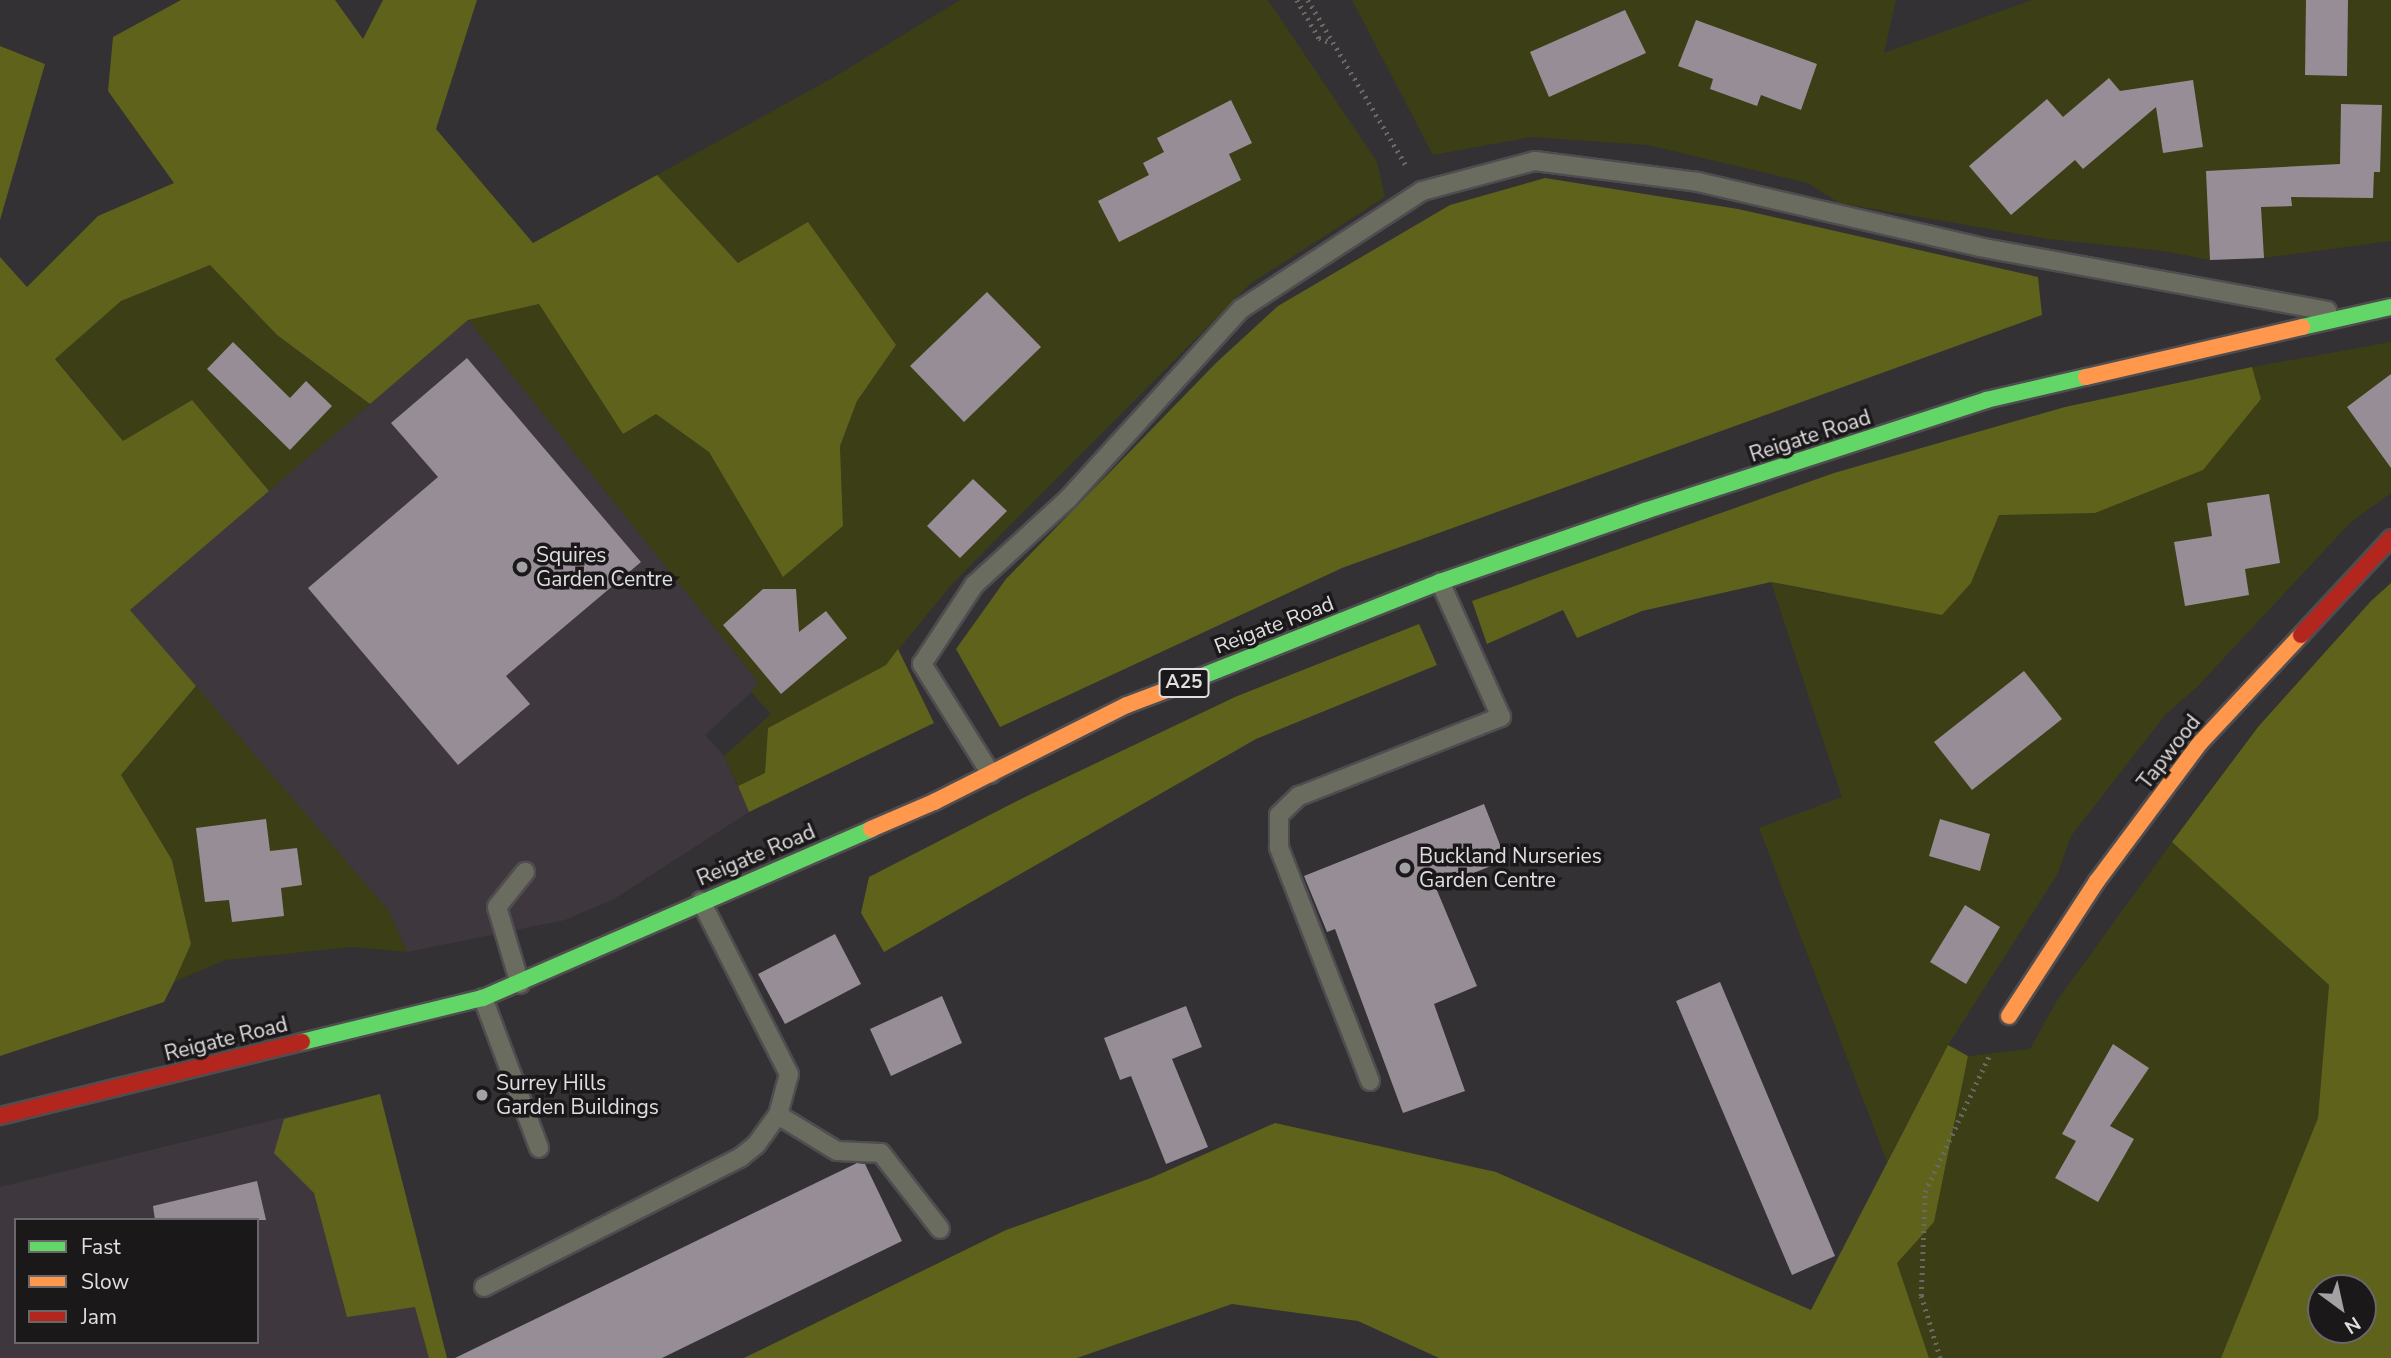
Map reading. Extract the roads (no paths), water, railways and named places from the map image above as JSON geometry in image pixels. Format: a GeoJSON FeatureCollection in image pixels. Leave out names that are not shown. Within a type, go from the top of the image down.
{"type":"FeatureCollection","features":[{"type":"Feature","properties":{"kind":"main road","name":"Reigate Road"},"geometry":{"type":"LineString","coordinates":[[0,1116],[483,998],[934,802],[1127,705],[1440,582],[1986,400],[2391,307]]}},
{"type":"Feature","properties":{"kind":"main road","name":"Tapwood"},"geometry":{"type":"LineString","coordinates":[[2009,1016],[2097,881],[2200,743],[2391,538]]}},
{"type":"Feature","properties":{"kind":"lane"},"geometry":{"type":"LineString","coordinates":[[991,774],[922,664],[974,585],[1068,499],[1241,309],[1422,191],[1535,162],[1698,181],[1979,247],[2348,315]]}},
{"type":"Feature","properties":{"kind":"lane"},"geometry":{"type":"LineString","coordinates":[[1370,1081],[1279,847],[1279,815],[1299,796],[1501,717],[1440,582]]}},
{"type":"Feature","properties":{"kind":"lane"},"geometry":{"type":"LineString","coordinates":[[520,984],[497,907],[525,872]]}},
{"type":"Feature","properties":{"kind":"lane"},"geometry":{"type":"LineString","coordinates":[[484,1287],[741,1157],[756,1145],[778,1115],[789,1074],[701,901]]}},
{"type":"Feature","properties":{"kind":"lane"},"geometry":{"type":"LineString","coordinates":[[483,998],[539,1148]]}},
{"type":"Feature","properties":{"kind":"lane"},"geometry":{"type":"LineString","coordinates":[[778,1115],[837,1151],[881,1153],[940,1229]]}},
{"type":"Feature","properties":{"kind":"place","name":"Squires Garden Centre"},"geometry":{"type":"Point","coordinates":[522,567]}},
{"type":"Feature","properties":{"kind":"place","name":"Buckland Nurseries Garden Centre"},"geometry":{"type":"Point","coordinates":[1405,868]}},
{"type":"Feature","properties":{"kind":"place","name":"Surrey Hills Garden Buildings"},"geometry":{"type":"Point","coordinates":[482,1095]}}]}
